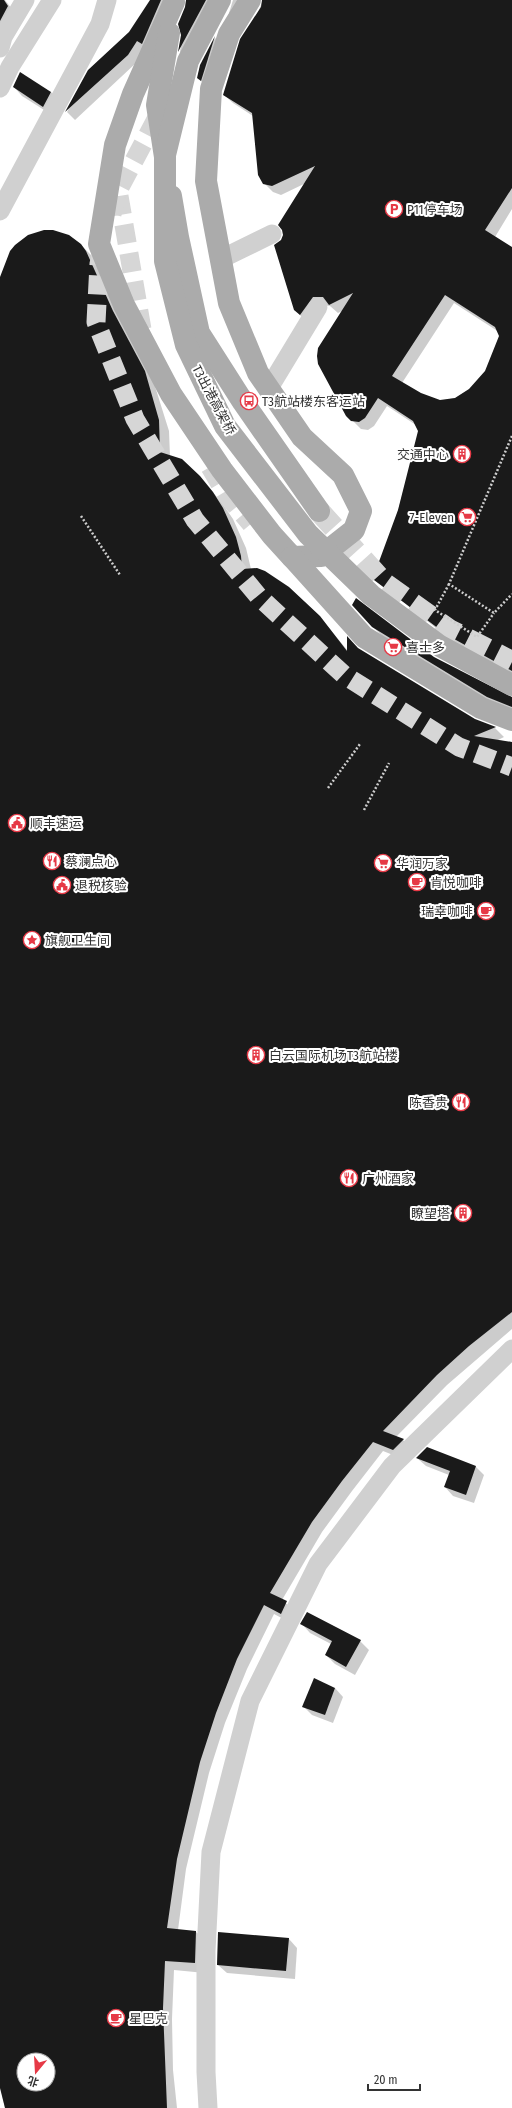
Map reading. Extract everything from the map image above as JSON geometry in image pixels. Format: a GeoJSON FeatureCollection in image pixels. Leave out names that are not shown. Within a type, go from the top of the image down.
{"type":"FeatureCollection","features":[{"type":"Feature","properties":{"kind":"main road","name":"T3出港高架桥"},"geometry":{"type":"LineString","coordinates":[[220,0],[188,61],[165,155],[165,261],[186,345],[225,426],[308,534],[371,595],[440,646],[512,685]]}},
{"type":"Feature","properties":{"kind":"main road"},"geometry":{"type":"LineString","coordinates":[[250,0],[229,34],[211,89],[206,182],[229,303],[258,373],[302,437],[343,476],[361,511],[354,530],[321,556],[292,557]]}},
{"type":"Feature","properties":{"kind":"main road"},"geometry":{"type":"LineString","coordinates":[[174,1],[157,105],[178,237],[199,333],[243,402],[319,511]]}},
{"type":"Feature","properties":{"kind":"main road"},"geometry":{"type":"LineString","coordinates":[[174,1],[133,94],[115,145],[99,244],[124,305],[171,394],[222,470],[272,535],[364,636],[480,708],[512,720]]}},
{"type":"Feature","properties":{"kind":"lane"},"geometry":{"type":"LineString","coordinates":[[0,48],[3,37],[25,0]]}},
{"type":"Feature","properties":{"kind":"lane"},"geometry":{"type":"LineString","coordinates":[[0,88],[10,67],[52,0]]}},
{"type":"Feature","properties":{"kind":"lane"},"geometry":{"type":"LineString","coordinates":[[0,211],[100,24],[107,0]]}},
{"type":"Feature","properties":{"kind":"lane"},"geometry":{"type":"LineString","coordinates":[[221,259],[272,234]]}},
{"type":"Feature","properties":{"kind":"lane"},"geometry":{"type":"LineString","coordinates":[[269,388],[318,307]]}},
{"type":"Feature","properties":{"kind":"lane"},"geometry":{"type":"LineString","coordinates":[[208,2108],[206,2072],[206,1951],[211,1852],[250,1701],[318,1564],[392,1466],[512,1349]]}},
{"type":"Feature","properties":{"kind":"path"},"geometry":{"type":"LineString","coordinates":[[512,436],[449,584],[435,610],[457,626],[476,637],[494,613],[512,594]]}},
{"type":"Feature","properties":{"kind":"path"},"geometry":{"type":"LineString","coordinates":[[82,516],[120,575]]}},
{"type":"Feature","properties":{"kind":"path"},"geometry":{"type":"LineString","coordinates":[[449,584],[494,613]]}},
{"type":"Feature","properties":{"kind":"path"},"geometry":{"type":"LineString","coordinates":[[328,788],[360,744]]}},
{"type":"Feature","properties":{"kind":"path"},"geometry":{"type":"LineString","coordinates":[[364,810],[389,763]]}},
{"type":"Feature","properties":{"kind":"building"},"geometry":{"type":"Polygon","coordinates":[[[0,0],[4,0],[8,6],[0,21],[0,0]]]}},
{"type":"Feature","properties":{"kind":"building"},"geometry":{"type":"Polygon","coordinates":[[[150,0],[161,0],[142,44],[137,41],[128,55],[65,112],[88,70],[129,32],[150,0]]]}},
{"type":"Feature","properties":{"kind":"building"},"geometry":{"type":"Polygon","coordinates":[[[186,0],[206,0],[178,52],[181,35],[178,24],[185,7],[186,0]]]}},
{"type":"Feature","properties":{"kind":"building","name":"P11停车场"},"geometry":{"type":"Polygon","coordinates":[[[262,0],[512,0],[512,188],[485,230],[512,247],[512,671],[447,635],[370,577],[377,567],[398,510],[418,431],[413,421],[378,398],[365,418],[359,422],[351,421],[346,416],[318,364],[318,348],[353,293],[329,305],[323,297],[313,297],[300,315],[294,310],[274,245],[281,240],[283,235],[282,230],[278,225],[315,166],[272,186],[263,184],[258,175],[252,113],[223,95],[240,39],[261,7],[262,0]],[[445,295],[392,376],[421,393],[440,400],[455,398],[469,389],[485,371],[499,336],[495,327],[445,295]]]}},
{"type":"Feature","properties":{"kind":"building"},"geometry":{"type":"Polygon","coordinates":[[[215,36],[201,81],[197,78],[200,65],[215,36]]]}},
{"type":"Feature","properties":{"kind":"building"},"geometry":{"type":"Polygon","coordinates":[[[20,72],[51,92],[43,107],[13,87],[20,72]]]}},
{"type":"Feature","properties":{"kind":"building","name":"白云国际机场T3航站楼"},"geometry":{"type":"Polygon","coordinates":[[[44,230],[53,230],[69,235],[81,244],[86,251],[113,311],[145,371],[159,420],[160,452],[182,459],[200,476],[213,492],[223,508],[236,537],[241,556],[242,569],[257,568],[265,571],[289,587],[320,616],[347,651],[347,636],[358,648],[475,719],[496,727],[474,736],[512,742],[512,1312],[469,1346],[437,1375],[383,1431],[404,1439],[393,1450],[373,1442],[342,1481],[312,1522],[270,1593],[287,1601],[281,1614],[264,1605],[237,1659],[216,1713],[200,1762],[177,1859],[167,1928],[196,1931],[195,1963],[165,1961],[163,2008],[167,2108],[5,2108],[0,2088],[0,277],[10,251],[28,235],[44,230]]]}},
{"type":"Feature","properties":{"kind":"building"},"geometry":{"type":"Polygon","coordinates":[[[356,598],[434,657],[512,697],[512,707],[487,697],[372,627],[352,605],[356,598]]]}},
{"type":"Feature","properties":{"kind":"building"},"geometry":{"type":"Polygon","coordinates":[[[427,1447],[476,1466],[466,1495],[444,1487],[450,1471],[416,1458],[427,1447]]]}},
{"type":"Feature","properties":{"kind":"building"},"geometry":{"type":"Polygon","coordinates":[[[307,1612],[361,1640],[346,1667],[325,1655],[332,1641],[300,1624],[307,1612]]]}},
{"type":"Feature","properties":{"kind":"building"},"geometry":{"type":"Polygon","coordinates":[[[314,1678],[335,1688],[325,1715],[302,1707],[314,1678]]]}},
{"type":"Feature","properties":{"kind":"building"},"geometry":{"type":"Polygon","coordinates":[[[218,1932],[289,1938],[286,1971],[217,1965],[218,1932]]]}},
{"type":"Feature","properties":{"kind":"tunnel"},"geometry":{"type":"LineString","coordinates":[[112,214],[118,191],[162,108]]}},
{"type":"Feature","properties":{"kind":"tunnel"},"geometry":{"type":"LineString","coordinates":[[119,196],[143,335]]}},
{"type":"Feature","properties":{"kind":"tunnel"},"geometry":{"type":"LineString","coordinates":[[103,247],[99,264],[96,322],[135,419],[195,520],[259,597],[344,675],[459,747],[512,767]]}},
{"type":"Feature","properties":{"kind":"tunnel"},"geometry":{"type":"LineString","coordinates":[[210,467],[226,494],[251,524]]}},
{"type":"Feature","properties":{"kind":"tunnel"},"geometry":{"type":"LineString","coordinates":[[319,511],[385,584],[449,630],[512,662]]}},
{"type":"Feature","properties":{"kind":"place","name":"P11停车场"},"geometry":{"type":"Point","coordinates":[394,209]}},
{"type":"Feature","properties":{"kind":"place","name":"T3航站楼东客运站"},"geometry":{"type":"Point","coordinates":[249,401]}},
{"type":"Feature","properties":{"kind":"place","name":"交通中心"},"geometry":{"type":"Point","coordinates":[462,454]}},
{"type":"Feature","properties":{"kind":"place","name":"7-Eleven"},"geometry":{"type":"Point","coordinates":[467,517]}},
{"type":"Feature","properties":{"kind":"place","name":"喜士多"},"geometry":{"type":"Point","coordinates":[393,647]}},
{"type":"Feature","properties":{"kind":"place","name":"顺丰速运"},"geometry":{"type":"Point","coordinates":[17,823]}},
{"type":"Feature","properties":{"kind":"place","name":"蔡澜点心"},"geometry":{"type":"Point","coordinates":[52,861]}},
{"type":"Feature","properties":{"kind":"place","name":"华润万家"},"geometry":{"type":"Point","coordinates":[383,863]}},
{"type":"Feature","properties":{"kind":"place","name":"肯悦咖啡"},"geometry":{"type":"Point","coordinates":[417,882]}},
{"type":"Feature","properties":{"kind":"place","name":"退税核验"},"geometry":{"type":"Point","coordinates":[62,885]}},
{"type":"Feature","properties":{"kind":"place","name":"瑞幸咖啡"},"geometry":{"type":"Point","coordinates":[486,911]}},
{"type":"Feature","properties":{"kind":"place","name":"旗舰卫生间"},"geometry":{"type":"Point","coordinates":[32,940]}},
{"type":"Feature","properties":{"kind":"place","name":"白云国际机场T3航站楼"},"geometry":{"type":"Point","coordinates":[256,1055]}},
{"type":"Feature","properties":{"kind":"place","name":"陈香贵"},"geometry":{"type":"Point","coordinates":[461,1102]}},
{"type":"Feature","properties":{"kind":"place","name":"广州酒家"},"geometry":{"type":"Point","coordinates":[349,1178]}},
{"type":"Feature","properties":{"kind":"place","name":"瞭望塔"},"geometry":{"type":"Point","coordinates":[463,1213]}},
{"type":"Feature","properties":{"kind":"place","name":"星巴克"},"geometry":{"type":"Point","coordinates":[116,2018]}}]}
